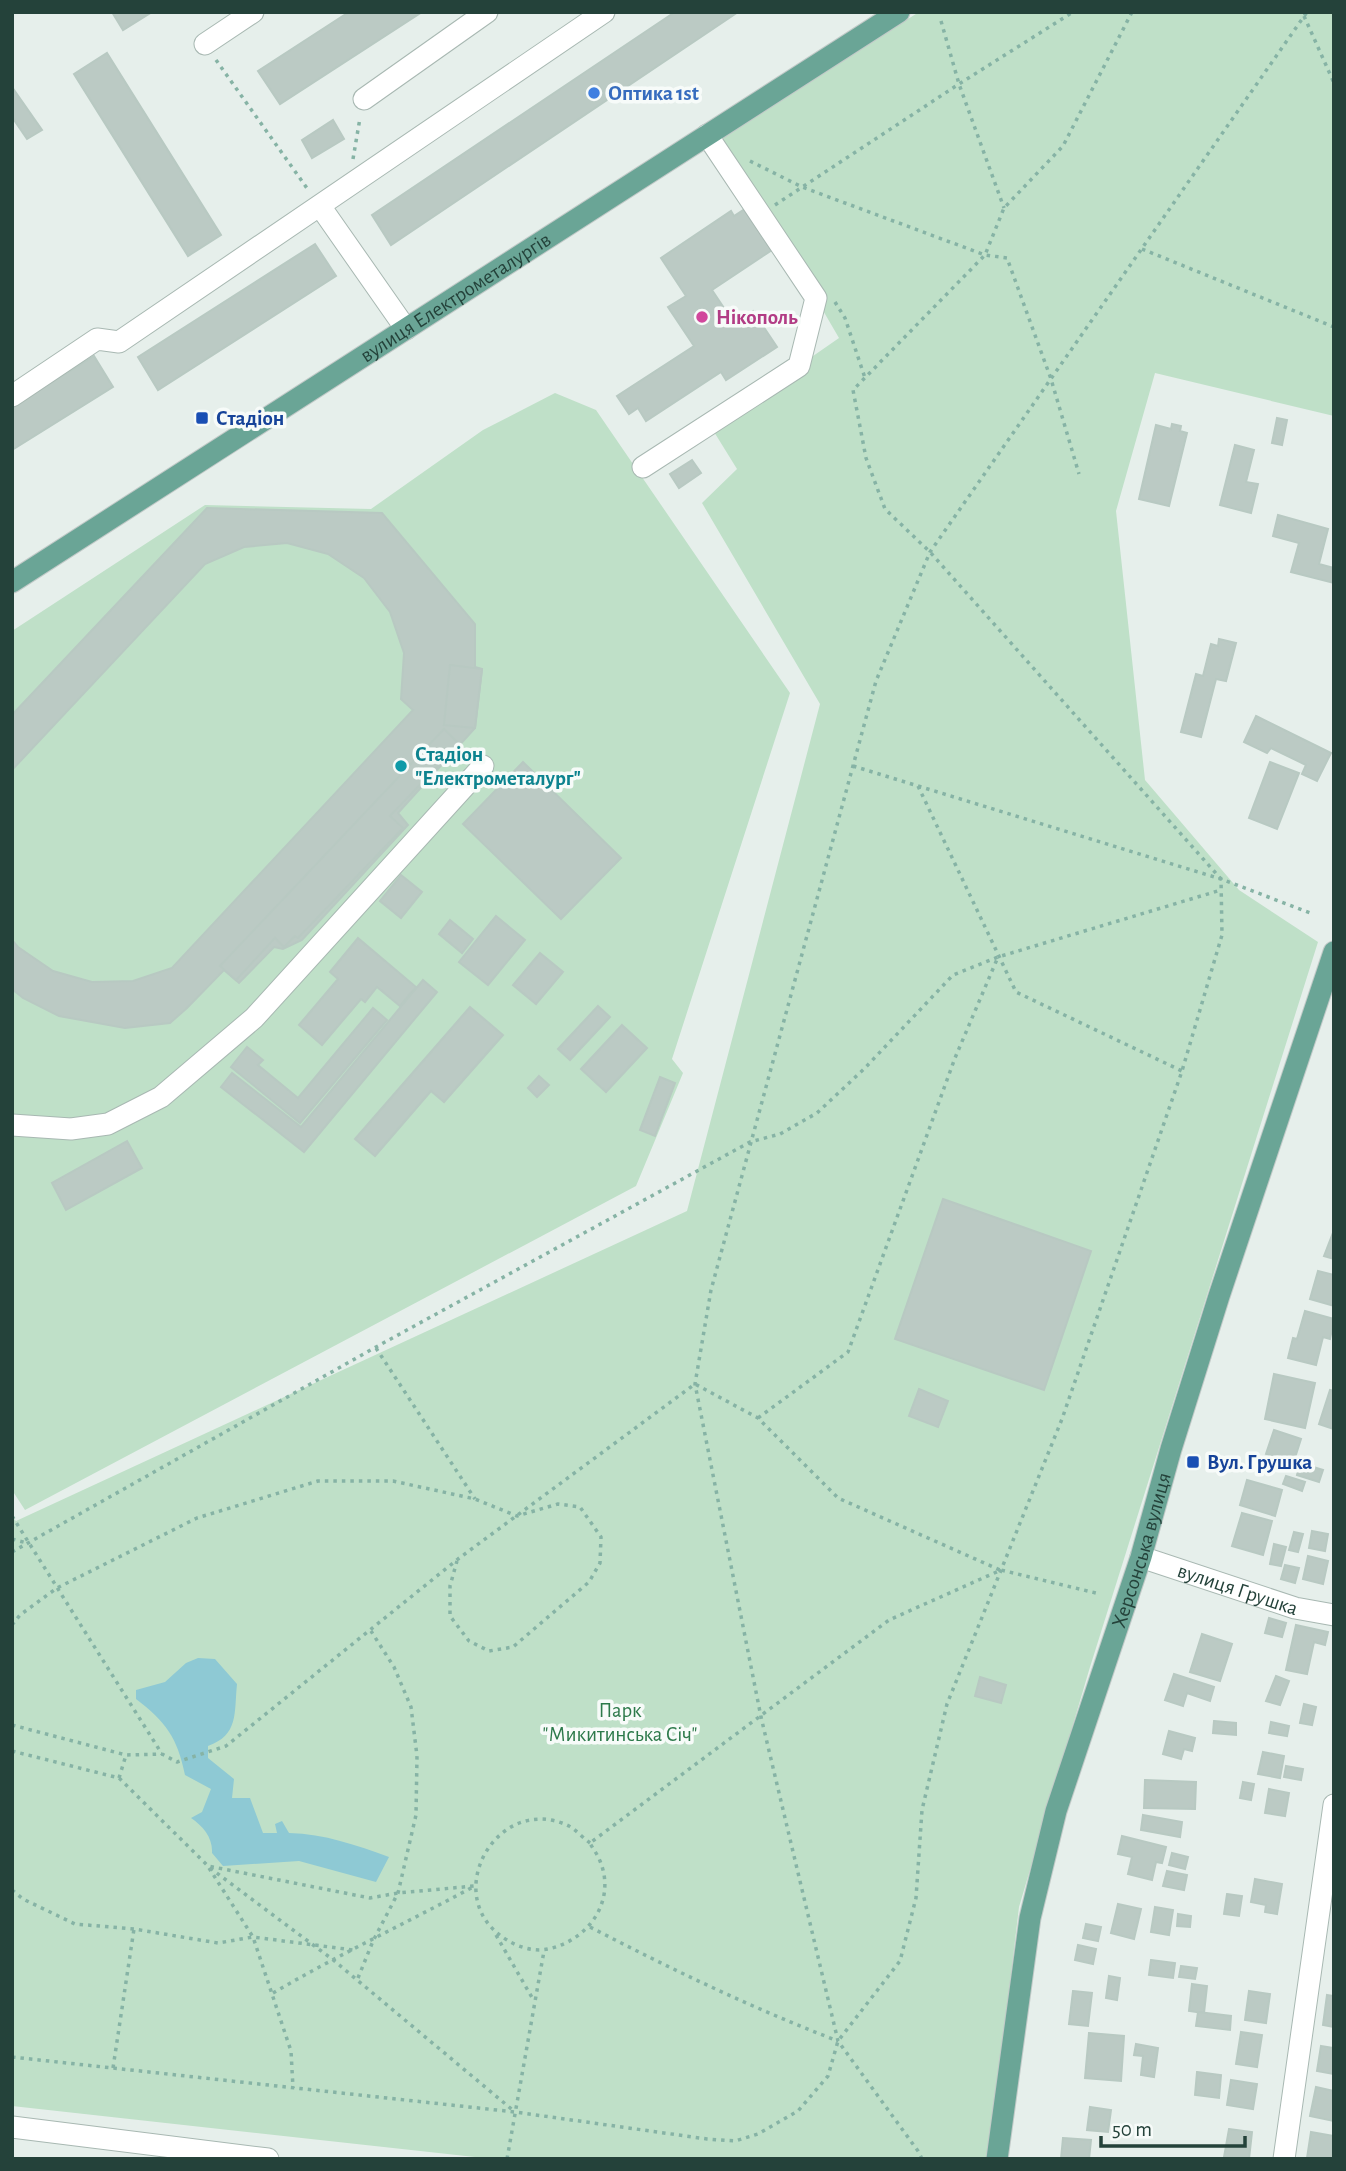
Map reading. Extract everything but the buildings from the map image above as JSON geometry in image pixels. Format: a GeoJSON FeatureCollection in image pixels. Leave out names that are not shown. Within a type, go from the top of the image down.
{"type":"FeatureCollection","features":[{"type":"Feature","properties":{"kind":"main road","name":"вулиця Електрометалургів"},"geometry":{"type":"LineString","coordinates":[[12,582],[899,12]]}},
{"type":"Feature","properties":{"kind":"main road","name":"Херсонська вулиця"},"geometry":{"type":"LineString","coordinates":[[997,2159],[1030,1919],[1056,1811],[1141,1557],[1171,1449],[1219,1296],[1334,952]]}},
{"type":"Feature","properties":{"kind":"street"},"geometry":{"type":"LineString","coordinates":[[205,44],[253,12]]}},
{"type":"Feature","properties":{"kind":"street"},"geometry":{"type":"LineString","coordinates":[[364,99],[487,12]]}},
{"type":"Feature","properties":{"kind":"street"},"geometry":{"type":"LineString","coordinates":[[12,396],[97,339],[119,342],[604,12]]}},
{"type":"Feature","properties":{"kind":"street"},"geometry":{"type":"LineString","coordinates":[[643,467],[799,366],[816,298],[708,135]]}},
{"type":"Feature","properties":{"kind":"street"},"geometry":{"type":"LineString","coordinates":[[320,206],[406,329]]}},
{"type":"Feature","properties":{"kind":"street"},"geometry":{"type":"LineString","coordinates":[[12,1125],[71,1129],[108,1124],[161,1097],[254,1018],[483,766]]}},
{"type":"Feature","properties":{"kind":"street","name":"вулиця Грушка"},"geometry":{"type":"LineString","coordinates":[[1141,1557],[1295,1608],[1334,1615]]}},
{"type":"Feature","properties":{"kind":"street"},"geometry":{"type":"LineString","coordinates":[[1284,2159],[1334,1805]]}},
{"type":"Feature","properties":{"kind":"street"},"geometry":{"type":"LineString","coordinates":[[12,2127],[268,2159]]}},
{"type":"Feature","properties":{"kind":"path"},"geometry":{"type":"LineString","coordinates":[[772,207],[1073,12]]}},
{"type":"Feature","properties":{"kind":"path"},"geometry":{"type":"LineString","coordinates":[[12,2057],[515,2112],[689,2138],[734,2141],[758,2134],[799,2112],[828,2076],[838,2041],[900,1961],[916,1898],[922,1810],[947,1704],[1062,1419],[1182,1071],[1222,935],[1221,879],[930,552],[885,509],[866,458],[853,390],[985,255],[1004,208],[1063,146],[1132,12]]}},
{"type":"Feature","properties":{"kind":"path"},"geometry":{"type":"LineString","coordinates":[[1306,14],[1334,83]]}},
{"type":"Feature","properties":{"kind":"path"},"geometry":{"type":"LineString","coordinates":[[922,2159],[838,2041],[761,1717],[695,1384],[712,1290],[750,1142],[876,681],[930,552],[1306,14]]}},
{"type":"Feature","properties":{"kind":"path"},"geometry":{"type":"LineString","coordinates":[[941,21],[959,84],[1004,208]]}},
{"type":"Feature","properties":{"kind":"path"},"geometry":{"type":"LineString","coordinates":[[205,44],[320,206]]}},
{"type":"Feature","properties":{"kind":"path"},"geometry":{"type":"LineString","coordinates":[[348,187],[364,99]]}},
{"type":"Feature","properties":{"kind":"path"},"geometry":{"type":"LineString","coordinates":[[746,159],[802,187],[985,255],[1007,258],[1051,379],[1079,474]]}},
{"type":"Feature","properties":{"kind":"path"},"geometry":{"type":"LineString","coordinates":[[1142,249],[1334,327]]}},
{"type":"Feature","properties":{"kind":"path"},"geometry":{"type":"LineString","coordinates":[[853,766],[1221,879],[1313,914]]}},
{"type":"Feature","properties":{"kind":"path"},"geometry":{"type":"LineString","coordinates":[[918,786],[1016,992],[1182,1071]]}},
{"type":"Feature","properties":{"kind":"path"},"geometry":{"type":"LineString","coordinates":[[12,1552],[376,1347],[750,1142],[780,1134],[817,1113],[864,1069],[953,975],[998,957],[1221,890]]}},
{"type":"Feature","properties":{"kind":"path"},"geometry":{"type":"LineString","coordinates":[[758,1418],[849,1352],[955,1058],[998,957]]}},
{"type":"Feature","properties":{"kind":"path"},"geometry":{"type":"LineString","coordinates":[[376,1347],[475,1499]]}},
{"type":"Feature","properties":{"kind":"path"},"geometry":{"type":"LineString","coordinates":[[695,1384],[758,1418],[838,1498],[1000,1570],[1096,1593]]}},
{"type":"Feature","properties":{"kind":"path"},"geometry":{"type":"LineString","coordinates":[[12,1516],[162,1754],[177,1762],[226,1746],[458,1559],[695,1384]]}},
{"type":"Feature","properties":{"kind":"path"},"geometry":{"type":"LineString","coordinates":[[12,1625],[20,1615],[57,1588],[198,1518],[317,1480],[393,1481],[475,1499],[517,1516],[558,1504],[580,1507],[601,1537],[600,1563],[589,1582],[513,1647],[489,1651],[469,1641],[450,1616],[450,1586],[458,1559]]}},
{"type":"Feature","properties":{"kind":"path"},"geometry":{"type":"LineString","coordinates":[[12,1539],[29,1544]]}},
{"type":"Feature","properties":{"kind":"path"},"geometry":{"type":"LineString","coordinates":[[590,1843],[889,1620],[1000,1570]]}},
{"type":"Feature","properties":{"kind":"path"},"geometry":{"type":"LineString","coordinates":[[358,1979],[373,1941],[398,1893],[415,1815],[417,1756],[411,1707],[394,1667],[371,1631]]}},
{"type":"Feature","properties":{"kind":"path"},"geometry":{"type":"LineString","coordinates":[[12,1725],[126,1755],[162,1754]]}},
{"type":"Feature","properties":{"kind":"path"},"geometry":{"type":"LineString","coordinates":[[12,1751],[119,1778],[208,1866],[358,1979],[515,2112]]}},
{"type":"Feature","properties":{"kind":"path"},"geometry":{"type":"LineString","coordinates":[[119,1778],[126,1755]]}},
{"type":"Feature","properties":{"kind":"path"},"geometry":{"type":"LineString","coordinates":[[495,1933],[518,1947],[544,1950],[569,1943],[590,1927],[601,1907],[605,1885],[601,1863],[590,1843],[569,1826],[543,1819],[517,1824],[495,1838],[480,1860],[474,1886],[480,1911],[535,2003]]}},
{"type":"Feature","properties":{"kind":"path"},"geometry":{"type":"LineString","coordinates":[[208,1866],[370,1899],[398,1893],[474,1886]]}},
{"type":"Feature","properties":{"kind":"path"},"geometry":{"type":"LineString","coordinates":[[208,1866],[253,1937],[291,2051],[293,2088]]}},
{"type":"Feature","properties":{"kind":"path"},"geometry":{"type":"LineString","coordinates":[[273,1993],[332,1959],[373,1941],[474,1886]]}},
{"type":"Feature","properties":{"kind":"path"},"geometry":{"type":"LineString","coordinates":[[12,1890],[23,1899],[75,1924],[134,1929],[218,1943],[253,1937],[353,1950]]}},
{"type":"Feature","properties":{"kind":"path"},"geometry":{"type":"LineString","coordinates":[[590,1927],[769,2015],[838,2041]]}},
{"type":"Feature","properties":{"kind":"path"},"geometry":{"type":"LineString","coordinates":[[113,2068],[134,1929]]}},
{"type":"Feature","properties":{"kind":"path"},"geometry":{"type":"LineString","coordinates":[[507,2159],[544,1950]]}},
{"type":"Feature","properties":{"kind":"green space","name":"Парк \"Микитинська Січ\""},"geometry":{"type":"Polygon","coordinates":[[[919,12],[1334,12],[1334,416],[1155,373],[1116,511],[1145,780],[1239,890],[1318,942],[1090,1667],[1019,1907],[989,2159],[493,2159],[12,2106],[12,1517],[16,1521],[687,1211],[820,704],[702,503],[737,469],[711,427],[839,338],[722,137],[919,12]]]}},
{"type":"Feature","properties":{"kind":"green space"},"geometry":{"type":"Polygon","coordinates":[[[555,393],[596,410],[790,693],[672,1059],[683,1073],[636,1186],[25,1510],[12,1490],[12,631],[205,505],[371,509],[483,430],[555,393]]]}},
{"type":"Feature","properties":{"kind":"water"},"geometry":{"type":"Polygon","coordinates":[[[198,1658],[215,1659],[237,1684],[235,1713],[230,1729],[225,1736],[208,1746],[208,1758],[234,1779],[232,1798],[250,1798],[263,1833],[277,1833],[275,1824],[282,1821],[289,1833],[328,1838],[389,1857],[376,1882],[299,1861],[223,1866],[212,1853],[211,1842],[206,1833],[191,1818],[202,1812],[211,1789],[185,1775],[169,1731],[136,1699],[136,1690],[165,1682],[186,1663],[198,1658]]]}},
{"type":"Feature","properties":{"kind":"place","name":"Оптика 1st"},"geometry":{"type":"Point","coordinates":[594,93]}},
{"type":"Feature","properties":{"kind":"place","name":"Нікополь"},"geometry":{"type":"Point","coordinates":[702,317]}},
{"type":"Feature","properties":{"kind":"place","name":"Стадіон"},"geometry":{"type":"Point","coordinates":[202,418]}},
{"type":"Feature","properties":{"kind":"place","name":"Стадіон \"Електрометалург\""},"geometry":{"type":"Point","coordinates":[401,766]}},
{"type":"Feature","properties":{"kind":"place","name":"Вул. Грушка"},"geometry":{"type":"Point","coordinates":[1193,1462]}}]}
